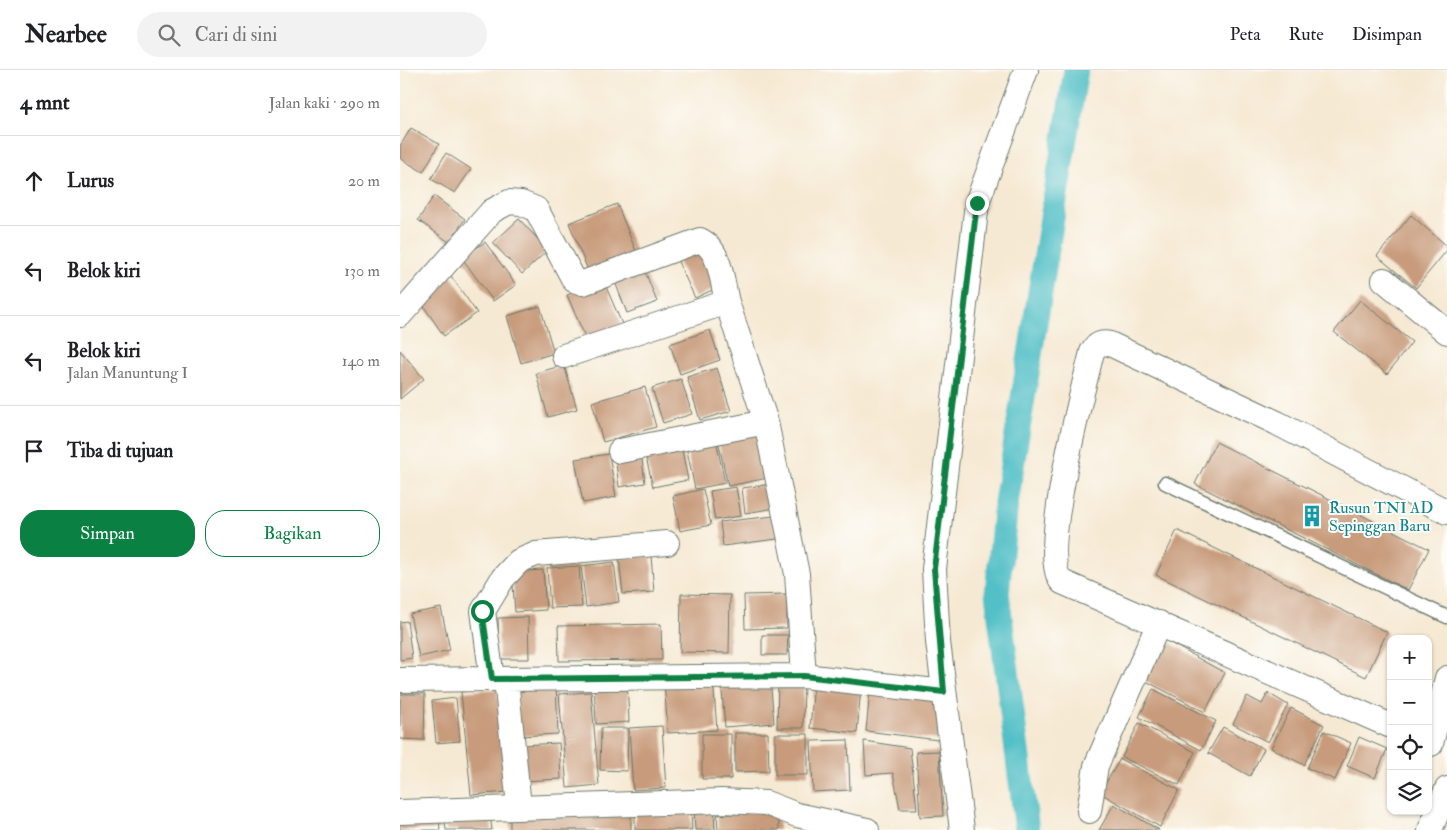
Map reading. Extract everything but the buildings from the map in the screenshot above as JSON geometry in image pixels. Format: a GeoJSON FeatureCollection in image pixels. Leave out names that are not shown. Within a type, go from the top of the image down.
{"type":"FeatureCollection","features":[{"type":"Feature","properties":{"kind":"street"},"geometry":{"type":"LineString","coordinates":[[962,830],[944,692],[934,569],[977,203],[1026,70]]}},
{"type":"Feature","properties":{"kind":"street"},"geometry":{"type":"LineString","coordinates":[[400,315],[492,211],[509,202],[521,203],[536,209],[574,280],[583,283],[700,240],[708,244],[714,252],[727,302],[766,422],[797,574],[804,676]]}},
{"type":"Feature","properties":{"kind":"street"},"geometry":{"type":"LineString","coordinates":[[1384,280],[1447,332]]}},
{"type":"Feature","properties":{"kind":"street"},"geometry":{"type":"LineString","coordinates":[[564,356],[727,302]]}},
{"type":"Feature","properties":{"kind":"street"},"geometry":{"type":"LineString","coordinates":[[1389,725],[1062,582],[1056,576],[1058,506],[1092,352],[1096,345],[1110,344],[1277,423],[1447,512]]}},
{"type":"Feature","properties":{"kind":"street"},"geometry":{"type":"LineString","coordinates":[[620,451],[766,422]]}},
{"type":"Feature","properties":{"kind":"street"},"geometry":{"type":"LineString","coordinates":[[519,806],[499,679],[482,611],[503,578],[519,561],[536,554],[667,543]]}},
{"type":"Feature","properties":{"kind":"street"},"geometry":{"type":"LineString","coordinates":[[1089,811],[1096,766],[1159,623]]}},
{"type":"Feature","properties":{"kind":"street"},"geometry":{"type":"LineString","coordinates":[[400,680],[804,676],[944,692]]}},
{"type":"Feature","properties":{"kind":"street"},"geometry":{"type":"LineString","coordinates":[[1435,744],[1447,678]]}},
{"type":"Feature","properties":{"kind":"street"},"geometry":{"type":"LineString","coordinates":[[1430,830],[1447,788]]}},
{"type":"Feature","properties":{"kind":"street"},"geometry":{"type":"LineString","coordinates":[[400,812],[519,806],[722,801],[766,803],[797,815],[867,830]]}},
{"type":"Feature","properties":{"kind":"lane"},"geometry":{"type":"LineString","coordinates":[[1165,483],[1447,617]]}},
{"type":"Feature","properties":{"kind":"waterway"},"geometry":{"type":"LineString","coordinates":[[1027,830],[997,593],[1006,503],[1076,70]]}},
{"type":"Feature","properties":{"kind":"place","name":"Rusun TNI AD Sepinggan Baru"},"geometry":{"type":"Point","coordinates":[1312,516]}},
{"type":"Feature","properties":{"kind":"route"},"geometry":{"type":"LineString","coordinates":[[482,611],[492,679],[804,676],[944,692],[938,642],[934,569],[977,203]]}}]}
